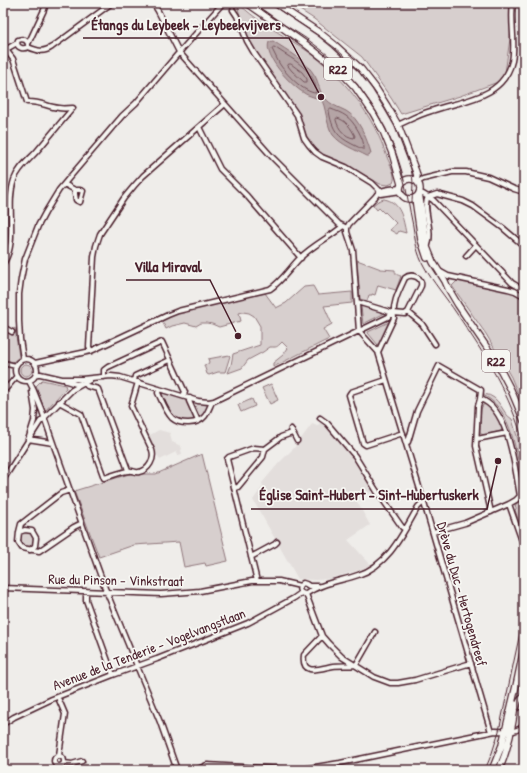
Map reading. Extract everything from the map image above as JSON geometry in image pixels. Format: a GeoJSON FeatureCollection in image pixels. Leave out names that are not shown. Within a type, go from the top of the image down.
{"type":"FeatureCollection","features":[{"type":"Feature","properties":{"kind":"main road","name":"R22"},"geometry":{"type":"LineString","coordinates":[[247,3],[304,43],[340,71],[355,87],[373,113],[383,131],[392,153],[401,188]]}},
{"type":"Feature","properties":{"kind":"main road","name":"R22"},"geometry":{"type":"LineString","coordinates":[[275,3],[320,33],[335,45],[361,69],[383,99],[398,125],[416,172],[417,181],[420,187],[417,196],[421,240],[433,269],[448,288]]}},
{"type":"Feature","properties":{"kind":"main road"},"geometry":{"type":"LineString","coordinates":[[417,181],[408,179],[404,181],[401,188],[402,195],[406,198],[411,199],[417,196]]}},
{"type":"Feature","properties":{"kind":"main road","name":"R22"},"geometry":{"type":"LineString","coordinates":[[417,196],[427,247],[433,262],[500,369],[524,421]]}},
{"type":"Feature","properties":{"kind":"main road"},"geometry":{"type":"LineString","coordinates":[[499,770],[506,754],[508,731],[524,648]]}},
{"type":"Feature","properties":{"kind":"main road"},"geometry":{"type":"LineString","coordinates":[[492,770],[513,720],[516,686]]}},
{"type":"Feature","properties":{"kind":"street"},"geometry":{"type":"LineString","coordinates":[[17,43],[19,47],[26,48],[46,3]]}},
{"type":"Feature","properties":{"kind":"street"},"geometry":{"type":"LineString","coordinates":[[3,264],[7,257],[11,242],[10,197],[17,173],[73,108],[58,108],[42,103],[27,102],[13,59],[4,51],[21,39],[26,40],[34,50],[46,51],[112,3]]}},
{"type":"Feature","properties":{"kind":"street"},"geometry":{"type":"LineString","coordinates":[[153,3],[179,52],[273,158],[345,227],[352,246],[359,331]]}},
{"type":"Feature","properties":{"kind":"street"},"geometry":{"type":"LineString","coordinates":[[23,359],[18,316],[21,279],[25,259],[38,226],[64,184],[122,116],[224,3]]}},
{"type":"Feature","properties":{"kind":"street"},"geometry":{"type":"LineString","coordinates":[[398,125],[431,111],[482,96],[493,90],[502,81],[510,69],[514,48],[512,24],[513,3]]}},
{"type":"Feature","properties":{"kind":"street"},"geometry":{"type":"LineString","coordinates":[[233,10],[254,53],[297,115],[304,138],[309,145],[315,152],[328,160],[346,167],[372,183],[381,192]]}},
{"type":"Feature","properties":{"kind":"street"},"geometry":{"type":"LineString","coordinates":[[91,351],[89,347],[94,257],[100,234],[134,186],[225,104]]}},
{"type":"Feature","properties":{"kind":"street"},"geometry":{"type":"LineString","coordinates":[[198,127],[220,169],[247,196],[300,258]]}},
{"type":"Feature","properties":{"kind":"street"},"geometry":{"type":"LineString","coordinates":[[417,181],[452,172],[466,172],[488,177],[524,192]]}},
{"type":"Feature","properties":{"kind":"street"},"geometry":{"type":"LineString","coordinates":[[64,184],[75,190]]}},
{"type":"Feature","properties":{"kind":"street"},"geometry":{"type":"LineString","coordinates":[[35,363],[91,351],[178,310],[270,289],[276,285],[300,258],[318,243],[349,224],[382,190],[401,188]]}},
{"type":"Feature","properties":{"kind":"street"},"geometry":{"type":"LineString","coordinates":[[417,196],[424,194],[428,197],[512,283],[524,290]]}},
{"type":"Feature","properties":{"kind":"street"},"geometry":{"type":"LineString","coordinates":[[427,247],[430,239],[426,203],[428,197],[434,194],[463,201],[473,206],[503,228],[524,246]]}},
{"type":"Feature","properties":{"kind":"street"},"geometry":{"type":"LineString","coordinates":[[466,256],[476,245]]}},
{"type":"Feature","properties":{"kind":"street"},"geometry":{"type":"LineString","coordinates":[[439,271],[448,276],[508,289],[524,296]]}},
{"type":"Feature","properties":{"kind":"street"},"geometry":{"type":"LineString","coordinates":[[357,302],[393,312],[405,314],[409,310],[422,283],[420,280],[409,275],[405,278],[396,298],[393,312],[394,318],[378,352]]}},
{"type":"Feature","properties":{"kind":"street"},"geometry":{"type":"LineString","coordinates":[[508,289],[512,283]]}},
{"type":"Feature","properties":{"kind":"street"},"geometry":{"type":"LineString","coordinates":[[409,310],[422,324],[435,344]]}},
{"type":"Feature","properties":{"kind":"street"},"geometry":{"type":"LineString","coordinates":[[36,373],[62,379],[83,381],[111,376],[120,377],[204,402],[212,402],[388,317],[393,312]]}},
{"type":"Feature","properties":{"kind":"street"},"geometry":{"type":"LineString","coordinates":[[3,327],[12,332]]}},
{"type":"Feature","properties":{"kind":"street","name":"Drève du Duc - Hertogendreef"},"geometry":{"type":"LineString","coordinates":[[359,331],[378,352],[433,532],[491,732]]}},
{"type":"Feature","properties":{"kind":"street"},"geometry":{"type":"LineString","coordinates":[[104,377],[104,370],[108,366],[162,342],[185,392],[184,396]]}},
{"type":"Feature","properties":{"kind":"street"},"geometry":{"type":"LineString","coordinates":[[23,359],[30,360],[35,363],[37,369],[35,377],[29,381],[23,380],[17,376],[15,371],[19,361],[23,359]]}},
{"type":"Feature","properties":{"kind":"street"},"geometry":{"type":"LineString","coordinates":[[59,402],[81,414],[104,478],[128,470],[137,472],[142,471],[150,464],[153,456],[152,450],[131,406],[136,382],[135,376],[170,360]]}},
{"type":"Feature","properties":{"kind":"street"},"geometry":{"type":"LineString","coordinates":[[3,363],[16,366]]}},
{"type":"Feature","properties":{"kind":"street"},"geometry":{"type":"LineString","coordinates":[[406,442],[408,442],[417,411],[439,366],[481,390],[478,406],[476,446],[490,512]]}},
{"type":"Feature","properties":{"kind":"street"},"geometry":{"type":"LineString","coordinates":[[3,392],[17,376]]}},
{"type":"Feature","properties":{"kind":"street"},"geometry":{"type":"LineString","coordinates":[[386,380],[351,392],[349,395],[363,443],[366,444],[403,434]]}},
{"type":"Feature","properties":{"kind":"street"},"geometry":{"type":"LineString","coordinates":[[29,381],[42,411],[107,592],[160,722],[177,770]]}},
{"type":"Feature","properties":{"kind":"street"},"geometry":{"type":"LineString","coordinates":[[3,480],[40,422],[59,402],[83,381]]}},
{"type":"Feature","properties":{"kind":"street"},"geometry":{"type":"LineString","coordinates":[[83,381],[86,386],[98,389],[128,470]]}},
{"type":"Feature","properties":{"kind":"street"},"geometry":{"type":"LineString","coordinates":[[29,439],[35,412],[31,386]]}},
{"type":"Feature","properties":{"kind":"street"},"geometry":{"type":"LineString","coordinates":[[159,389],[158,393],[169,415],[173,419],[183,422],[198,421],[205,416],[212,402]]}},
{"type":"Feature","properties":{"kind":"street"},"geometry":{"type":"LineString","coordinates":[[190,398],[189,401],[198,421]]}},
{"type":"Feature","properties":{"kind":"street"},"geometry":{"type":"LineString","coordinates":[[480,399],[489,403],[493,407],[507,433],[520,496]]}},
{"type":"Feature","properties":{"kind":"street"},"geometry":{"type":"LineString","coordinates":[[35,412],[38,409],[42,411]]}},
{"type":"Feature","properties":{"kind":"street"},"geometry":{"type":"LineString","coordinates":[[35,412],[41,418],[44,418]]}},
{"type":"Feature","properties":{"kind":"street"},"geometry":{"type":"LineString","coordinates":[[320,418],[327,423],[355,456],[376,490],[402,527],[405,529]]}},
{"type":"Feature","properties":{"kind":"street"},"geometry":{"type":"LineString","coordinates":[[234,488],[238,488],[263,457],[265,449],[281,437],[292,431],[297,441]]}},
{"type":"Feature","properties":{"kind":"street"},"geometry":{"type":"LineString","coordinates":[[477,439],[507,433]]}},
{"type":"Feature","properties":{"kind":"street"},"geometry":{"type":"LineString","coordinates":[[29,439],[53,444]]}},
{"type":"Feature","properties":{"kind":"street"},"geometry":{"type":"LineString","coordinates":[[257,581],[227,459],[254,448],[265,449]]}},
{"type":"Feature","properties":{"kind":"street"},"geometry":{"type":"LineString","coordinates":[[70,490],[61,493],[21,524],[18,542],[22,548],[39,550],[74,526],[82,523]]}},
{"type":"Feature","properties":{"kind":"street"},"geometry":{"type":"LineString","coordinates":[[433,532],[465,523],[509,504],[524,492]]}},
{"type":"Feature","properties":{"kind":"street"},"geometry":{"type":"LineString","coordinates":[[300,586],[299,590],[306,591],[359,575],[370,570],[385,558],[394,547],[418,507],[424,503]]}},
{"type":"Feature","properties":{"kind":"street"},"geometry":{"type":"LineString","coordinates":[[509,504],[522,541],[524,542],[524,547]]}},
{"type":"Feature","properties":{"kind":"street"},"geometry":{"type":"LineString","coordinates":[[20,532],[25,530],[32,531],[36,538],[34,546],[30,550]]}},
{"type":"Feature","properties":{"kind":"street"},"geometry":{"type":"LineString","coordinates":[[251,557],[277,542]]}},
{"type":"Feature","properties":{"kind":"street","name":"Rue du Pinson - Vinkstraat"},"geometry":{"type":"LineString","coordinates":[[3,588],[161,594],[200,591],[257,581],[278,581],[300,586],[303,583],[306,584],[306,591]]}},
{"type":"Feature","properties":{"kind":"street"},"geometry":{"type":"LineString","coordinates":[[86,591],[86,600],[113,675]]}},
{"type":"Feature","properties":{"kind":"street"},"geometry":{"type":"LineString","coordinates":[[306,591],[322,636],[342,657],[374,678],[386,682],[398,683],[415,680],[471,663]]}},
{"type":"Feature","properties":{"kind":"street","name":"Avenue de la Tenderie - Vogelvangstlaan"},"geometry":{"type":"LineString","coordinates":[[3,724],[52,699],[248,623],[306,591]]}},
{"type":"Feature","properties":{"kind":"street"},"geometry":{"type":"LineString","coordinates":[[356,665],[375,632]]}},
{"type":"Feature","properties":{"kind":"street"},"geometry":{"type":"LineString","coordinates":[[322,636],[304,655],[304,662],[307,668],[318,670],[334,666],[356,665]]}},
{"type":"Feature","properties":{"kind":"street"},"geometry":{"type":"LineString","coordinates":[[513,720],[519,701],[524,695]]}},
{"type":"Feature","properties":{"kind":"street"},"geometry":{"type":"LineString","coordinates":[[60,700],[65,716],[59,755],[55,757],[54,763],[58,766],[64,763],[72,764],[82,761]]}},
{"type":"Feature","properties":{"kind":"street"},"geometry":{"type":"LineString","coordinates":[[196,770],[207,765],[297,770],[340,763],[491,732],[516,731],[524,725]]}},
{"type":"Feature","properties":{"kind":"street"},"geometry":{"type":"LineString","coordinates":[[59,755],[64,759],[64,763]]}},
{"type":"Feature","properties":{"kind":"shaded area"},"geometry":{"type":"Polygon","coordinates":[[[289,3],[510,3],[512,25],[505,73],[498,82],[460,96],[401,114],[362,57],[314,19],[289,3]]]}},
{"type":"Feature","properties":{"kind":"shaded area"},"geometry":{"type":"Polygon","coordinates":[[[240,5],[275,31],[301,46],[313,55],[348,88],[367,114],[375,128],[393,170],[393,183],[388,185],[380,184],[345,164],[324,155],[314,147],[306,135],[298,113],[252,46],[241,21],[238,8],[240,5]]]}},
{"type":"Feature","properties":{"kind":"shaded area"},"geometry":{"type":"Polygon","coordinates":[[[384,199],[390,201],[398,207],[406,233],[399,231],[397,234],[390,230],[396,223],[385,212],[384,213],[379,208],[377,210],[373,205],[384,199]]]}},
{"type":"Feature","properties":{"kind":"shaded area"},"geometry":{"type":"Polygon","coordinates":[[[357,260],[381,269],[395,270],[396,274],[401,276],[396,290],[378,285],[375,295],[369,295],[367,301],[360,299],[357,260]]]}},
{"type":"Feature","properties":{"kind":"shaded area"},"geometry":{"type":"Polygon","coordinates":[[[464,279],[512,291],[524,298],[524,408],[511,377],[486,334],[452,286],[457,281],[464,279]]]}},
{"type":"Feature","properties":{"kind":"shaded area"},"geometry":{"type":"Polygon","coordinates":[[[313,286],[318,295],[352,292],[352,303],[324,306],[332,324],[323,329],[329,339],[273,367],[273,363],[283,355],[288,348],[282,342],[248,360],[242,368],[228,373],[233,354],[260,345],[260,326],[254,316],[249,313],[239,313],[241,321],[219,327],[207,323],[201,323],[196,326],[185,323],[166,329],[162,321],[188,310],[265,293],[276,308],[286,303],[304,287],[313,286]]]}},
{"type":"Feature","properties":{"kind":"shaded area"},"geometry":{"type":"Polygon","coordinates":[[[362,306],[385,313],[363,324],[362,306]]]}},
{"type":"Feature","properties":{"kind":"shaded area"},"geometry":{"type":"Polygon","coordinates":[[[389,322],[379,345],[378,345],[368,332],[389,322]]]}},
{"type":"Feature","properties":{"kind":"shaded area"},"geometry":{"type":"Polygon","coordinates":[[[15,328],[19,357],[13,362],[3,359],[3,330],[10,334],[15,328]]]}},
{"type":"Feature","properties":{"kind":"shaded area"},"geometry":{"type":"Polygon","coordinates":[[[230,356],[225,372],[218,372],[209,375],[207,374],[204,365],[208,364],[208,359],[230,356]]]}},
{"type":"Feature","properties":{"kind":"shaded area"},"geometry":{"type":"Polygon","coordinates":[[[26,364],[30,366],[32,370],[30,374],[26,376],[22,374],[20,370],[22,366],[26,364]]]}},
{"type":"Feature","properties":{"kind":"shaded area"},"geometry":{"type":"Polygon","coordinates":[[[42,380],[65,385],[66,388],[45,411],[36,386],[42,380]]]}},
{"type":"Feature","properties":{"kind":"shaded area"},"geometry":{"type":"Polygon","coordinates":[[[271,384],[278,400],[270,404],[262,388],[271,384]]]}},
{"type":"Feature","properties":{"kind":"shaded area"},"geometry":{"type":"Polygon","coordinates":[[[163,393],[208,405],[203,415],[199,418],[185,421],[176,417],[171,412],[162,394],[163,393]]]}},
{"type":"Feature","properties":{"kind":"shaded area"},"geometry":{"type":"Polygon","coordinates":[[[483,395],[490,395],[494,398],[505,413],[512,419],[524,460],[523,487],[515,445],[508,423],[498,407],[483,395]]]}},
{"type":"Feature","properties":{"kind":"shaded area"},"geometry":{"type":"Polygon","coordinates":[[[252,399],[255,406],[241,412],[238,405],[252,399]]]}},
{"type":"Feature","properties":{"kind":"shaded area"},"geometry":{"type":"Polygon","coordinates":[[[487,404],[497,415],[502,429],[501,431],[483,435],[480,433],[481,409],[483,405],[487,404]]]}},
{"type":"Feature","properties":{"kind":"shaded area"},"geometry":{"type":"Polygon","coordinates":[[[321,422],[340,442],[375,490],[356,500],[370,525],[348,540],[371,565],[357,571],[328,579],[298,579],[253,500],[263,486],[262,483],[294,448],[312,424],[317,426],[321,422]]]}},
{"type":"Feature","properties":{"kind":"shaded area"},"geometry":{"type":"Polygon","coordinates":[[[159,430],[170,433],[172,442],[181,446],[182,454],[178,455],[176,452],[160,460],[148,436],[159,430]]]}},
{"type":"Feature","properties":{"kind":"shaded area"},"geometry":{"type":"Polygon","coordinates":[[[202,454],[228,561],[206,566],[205,563],[184,567],[179,542],[134,545],[99,557],[74,491],[129,474],[156,474],[202,454]]]}},
{"type":"Feature","properties":{"kind":"shaded area"},"geometry":{"type":"Polygon","coordinates":[[[524,498],[524,536],[515,506],[524,498]]]}},
{"type":"Feature","properties":{"kind":"shaded area"},"geometry":{"type":"Polygon","coordinates":[[[25,531],[31,532],[35,537],[34,545],[30,547],[23,546],[19,541],[20,534],[25,531]]]}},
{"type":"Feature","properties":{"kind":"water"},"geometry":{"type":"Polygon","coordinates":[[[273,41],[307,65],[315,76],[321,93],[327,100],[351,114],[362,129],[371,153],[369,156],[336,139],[329,126],[323,102],[299,89],[286,78],[274,63],[268,48],[269,42],[273,41]]]}},
{"type":"Feature","properties":{"kind":"tram line"},"geometry":{"type":"LineString","coordinates":[[253,3],[331,57],[358,86],[380,118],[389,135],[402,172],[420,257],[431,278],[452,307],[496,376],[512,409],[524,445]]}},
{"type":"Feature","properties":{"kind":"tram line"},"geometry":{"type":"LineString","coordinates":[[269,3],[335,48],[358,70],[368,83],[386,109],[406,153],[412,171],[412,204]]}},
{"type":"Feature","properties":{"kind":"tram line"},"geometry":{"type":"LineString","coordinates":[[485,770],[499,731],[524,614]]}},
{"type":"Feature","properties":{"kind":"place","name":"Étangs du Leybeek - Leybeekvijvers"},"geometry":{"type":"Point","coordinates":[321,97]}},
{"type":"Feature","properties":{"kind":"place","name":"Villa Miraval"},"geometry":{"type":"Point","coordinates":[238,336]}},
{"type":"Feature","properties":{"kind":"place","name":"Église Saint-Hubert - Sint-Hubertuskerk"},"geometry":{"type":"Point","coordinates":[498,461]}}]}
